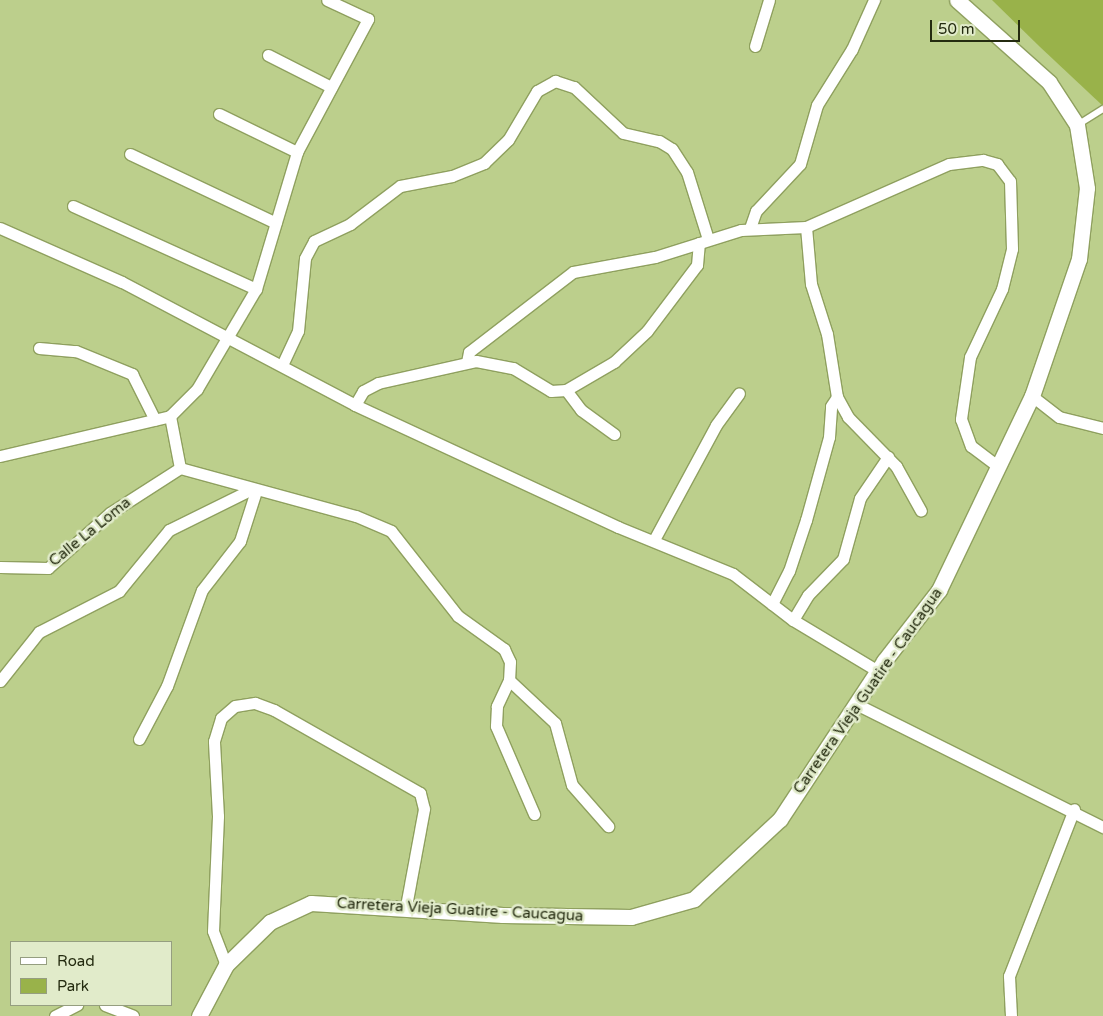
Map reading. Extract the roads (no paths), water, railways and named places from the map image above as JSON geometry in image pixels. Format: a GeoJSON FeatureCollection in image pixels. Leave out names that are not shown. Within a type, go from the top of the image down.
{"type":"FeatureCollection","features":[{"type":"Feature","properties":{"kind":"main road","name":"Carretera Vieja Guatire - Caucagua"},"geometry":{"type":"LineString","coordinates":[[198,1016],[226,965],[270,922],[311,903],[406,906],[503,915],[631,918],[694,899],[780,819],[878,671],[938,590],[1032,396],[1079,258],[1085,224],[1086,166],[1077,125],[1049,82],[957,0]]}},
{"type":"Feature","properties":{"kind":"street"},"geometry":{"type":"LineString","coordinates":[[0,456],[170,416],[197,389],[231,337],[256,289],[297,152],[368,19],[327,0]]}},
{"type":"Feature","properties":{"kind":"street"},"geometry":{"type":"LineString","coordinates":[[755,46],[770,0]]}},
{"type":"Feature","properties":{"kind":"street"},"geometry":{"type":"LineString","coordinates":[[750,228],[756,211],[800,164],[817,105],[852,49],[874,0]]}},
{"type":"Feature","properties":{"kind":"street"},"geometry":{"type":"LineString","coordinates":[[268,56],[331,87]]}},
{"type":"Feature","properties":{"kind":"street"},"geometry":{"type":"LineString","coordinates":[[283,363],[298,331],[305,258],[314,241],[350,224],[400,186],[452,176],[484,163],[508,140],[537,91],[555,81],[574,87],[623,132],[659,141],[672,150],[687,172],[703,241],[697,265],[647,331],[614,362],[566,390],[544,388],[503,364],[467,362],[378,383],[362,391],[356,405]]}},
{"type":"Feature","properties":{"kind":"street"},"geometry":{"type":"LineString","coordinates":[[219,114],[297,152]]}},
{"type":"Feature","properties":{"kind":"street"},"geometry":{"type":"LineString","coordinates":[[130,154],[276,223]]}},
{"type":"Feature","properties":{"kind":"street"},"geometry":{"type":"LineString","coordinates":[[467,362],[469,352],[510,324],[565,275],[656,257],[750,228],[806,227],[949,164],[976,160],[1002,169],[1012,193],[1010,261],[1002,289],[973,348],[961,419],[971,446],[999,467]]}},
{"type":"Feature","properties":{"kind":"street"},"geometry":{"type":"LineString","coordinates":[[73,206],[256,289]]}},
{"type":"Feature","properties":{"kind":"street"},"geometry":{"type":"LineString","coordinates":[[806,227],[811,284],[827,334],[837,397],[848,418],[888,457],[921,511]]}},
{"type":"Feature","properties":{"kind":"street"},"geometry":{"type":"LineString","coordinates":[[0,228],[231,337],[283,363],[356,405],[618,527],[655,538],[733,574],[793,620],[878,671]]}},
{"type":"Feature","properties":{"kind":"street"},"geometry":{"type":"LineString","coordinates":[[39,348],[76,351],[132,374],[155,420]]}},
{"type":"Feature","properties":{"kind":"street"},"geometry":{"type":"LineString","coordinates":[[566,390],[581,410],[614,434]]}},
{"type":"Feature","properties":{"kind":"street"},"geometry":{"type":"LineString","coordinates":[[655,538],[716,424],[739,393]]}},
{"type":"Feature","properties":{"kind":"street"},"geometry":{"type":"LineString","coordinates":[[1032,396],[1059,417],[1103,428]]}},
{"type":"Feature","properties":{"kind":"street"},"geometry":{"type":"LineString","coordinates":[[772,604],[789,571],[806,520],[829,437],[831,406],[837,397]]}},
{"type":"Feature","properties":{"kind":"street"},"geometry":{"type":"LineString","coordinates":[[170,416],[180,468],[253,491],[356,516],[391,531],[458,616],[504,649],[510,662],[509,680],[497,706],[496,726],[534,814]]}},
{"type":"Feature","properties":{"kind":"street"},"geometry":{"type":"LineString","coordinates":[[793,620],[808,595],[843,559],[860,498],[888,457]]}},
{"type":"Feature","properties":{"kind":"street","name":"Calle La Loma"},"geometry":{"type":"LineString","coordinates":[[0,568],[48,568],[110,513],[180,468]]}},
{"type":"Feature","properties":{"kind":"street"},"geometry":{"type":"LineString","coordinates":[[0,681],[39,632],[119,590],[162,535],[253,491]]}},
{"type":"Feature","properties":{"kind":"street"},"geometry":{"type":"LineString","coordinates":[[139,739],[167,686],[202,590],[240,541],[253,491]]}},
{"type":"Feature","properties":{"kind":"street"},"geometry":{"type":"LineString","coordinates":[[509,680],[555,723],[572,785],[608,826]]}},
{"type":"Feature","properties":{"kind":"street"},"geometry":{"type":"LineString","coordinates":[[226,965],[212,931],[218,816],[214,741],[221,718],[235,706],[255,703],[274,710],[420,793],[424,809],[406,906]]}},
{"type":"Feature","properties":{"kind":"street"},"geometry":{"type":"LineString","coordinates":[[856,704],[1074,809],[1103,827]]}},
{"type":"Feature","properties":{"kind":"street"},"geometry":{"type":"LineString","coordinates":[[1011,1016],[1008,976],[1074,809]]}},
{"type":"Feature","properties":{"kind":"street"},"geometry":{"type":"LineString","coordinates":[[55,1016],[75,1006]]}},
{"type":"Feature","properties":{"kind":"street"},"geometry":{"type":"LineString","coordinates":[[108,1006],[133,1016]]}},
{"type":"Feature","properties":{"kind":"lane"},"geometry":{"type":"LineString","coordinates":[[1077,125],[1103,109]]}}]}
